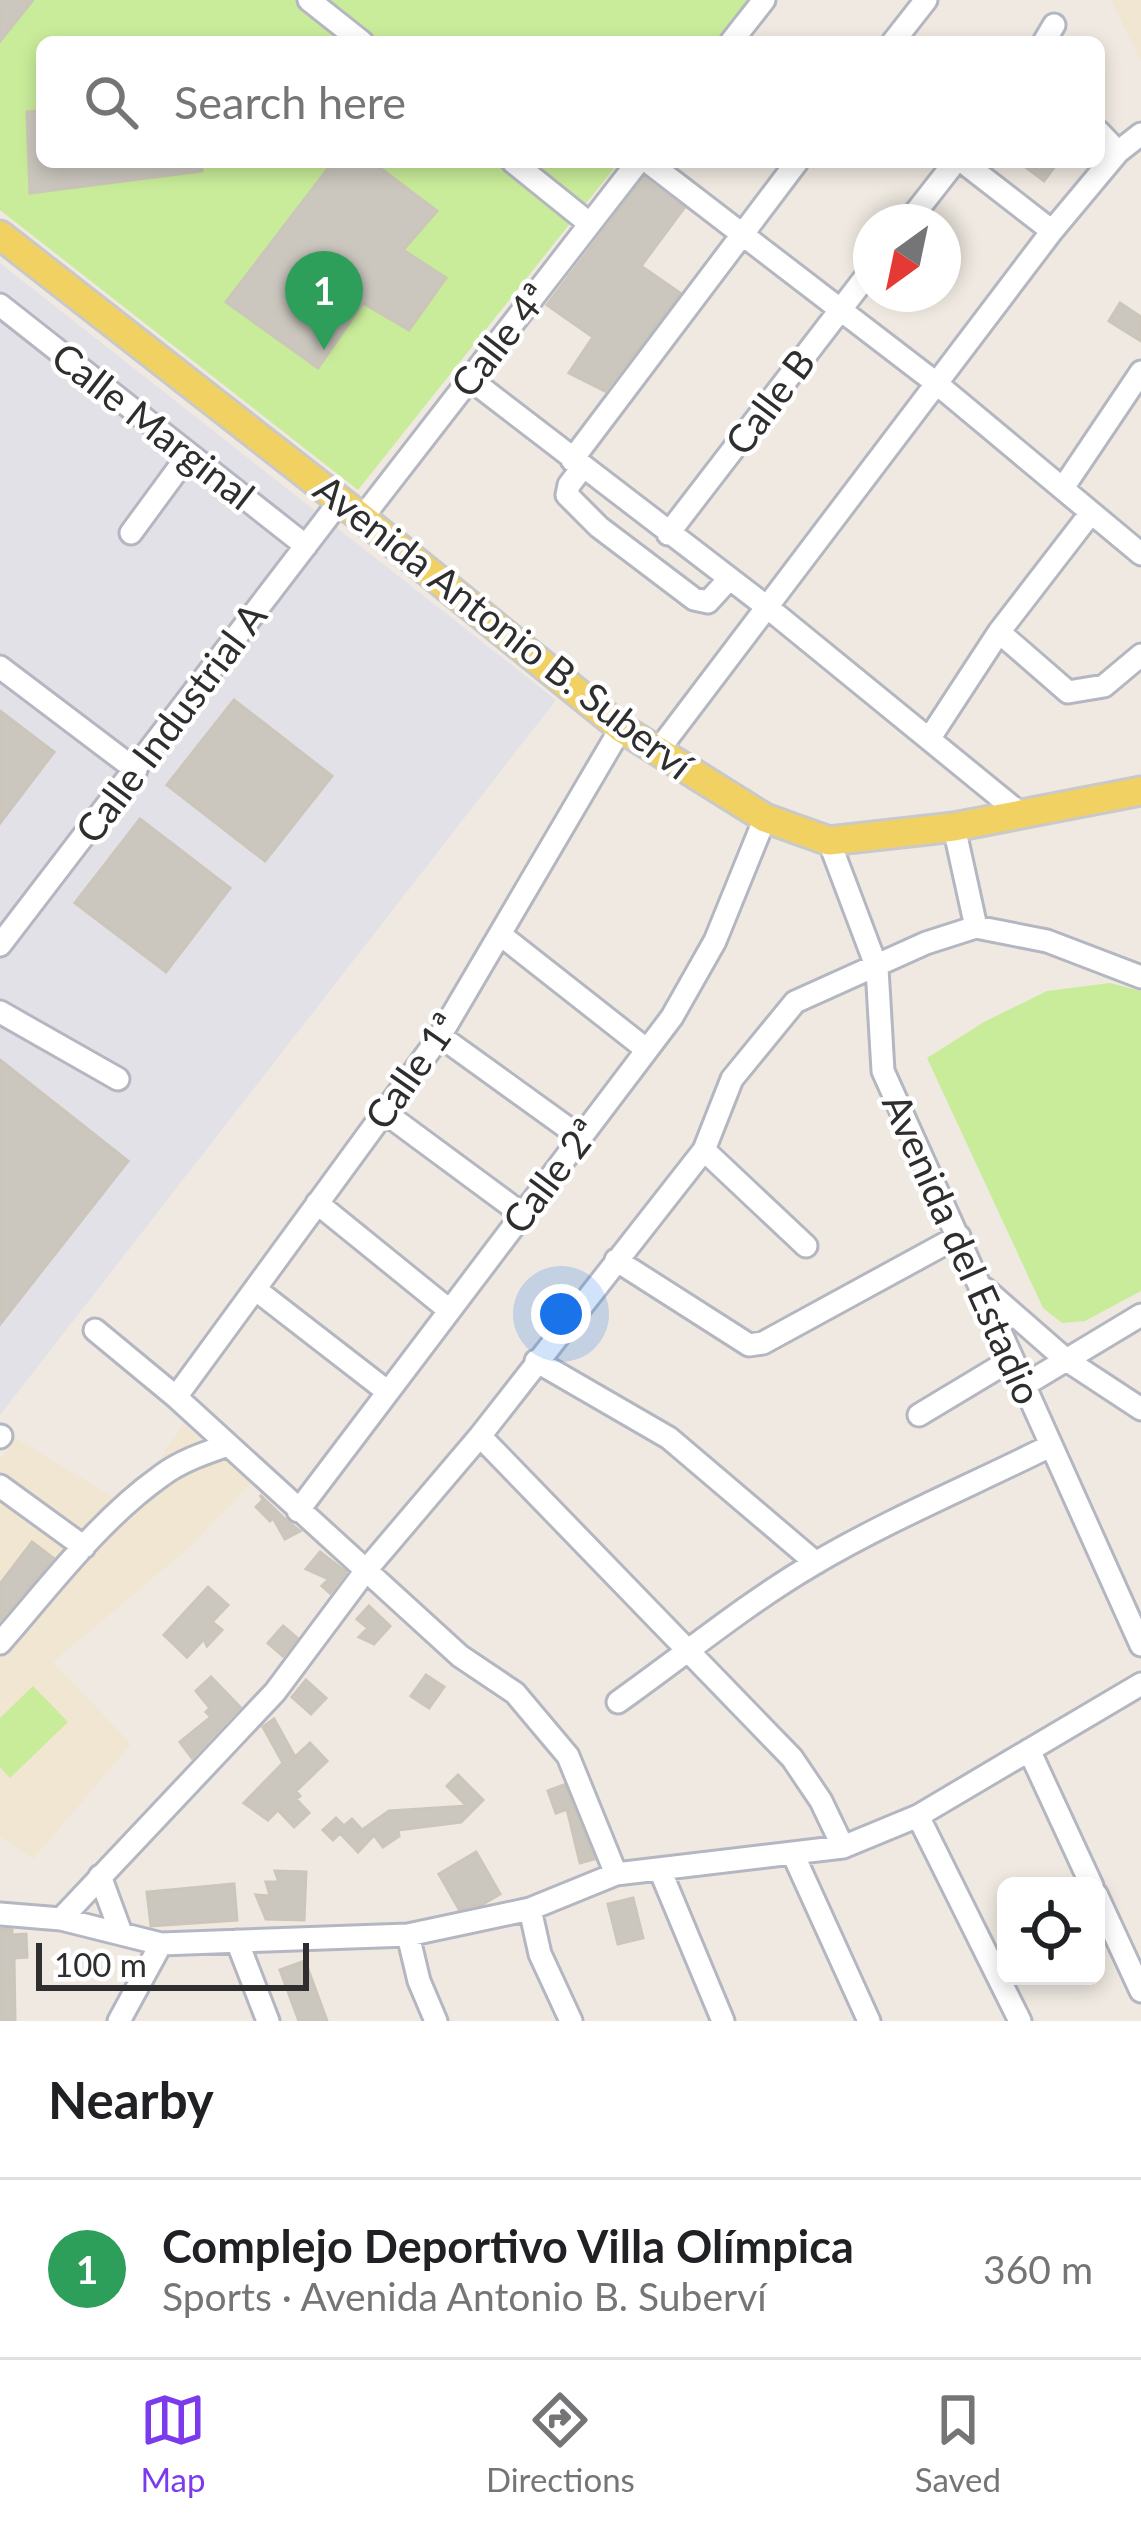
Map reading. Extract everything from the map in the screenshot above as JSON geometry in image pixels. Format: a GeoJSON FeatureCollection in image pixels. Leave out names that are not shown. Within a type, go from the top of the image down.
{"type":"FeatureCollection","features":[{"type":"Feature","properties":{"kind":"main road","name":"Avenida Antonio B. Suberví"},"geometry":{"type":"LineString","coordinates":[[0,235],[621,728],[765,818],[829,841],[954,827],[1141,791]]}},
{"type":"Feature","properties":{"kind":"street"},"geometry":{"type":"LineString","coordinates":[[309,0],[354,36]]}},
{"type":"Feature","properties":{"kind":"street"},"geometry":{"type":"LineString","coordinates":[[736,36],[764,0]]}},
{"type":"Feature","properties":{"kind":"street"},"geometry":{"type":"LineString","coordinates":[[898,36],[926,0]]}},
{"type":"Feature","properties":{"kind":"street"},"geometry":{"type":"LineString","coordinates":[[1105,168],[1141,134]]}},
{"type":"Feature","properties":{"kind":"street"},"geometry":{"type":"LineString","coordinates":[[1105,138],[1118,152]]}},
{"type":"Feature","properties":{"kind":"street"},"geometry":{"type":"LineString","coordinates":[[520,168],[590,224]]}},
{"type":"Feature","properties":{"kind":"street","name":"Calle 4ª"},"geometry":{"type":"LineString","coordinates":[[351,510],[470,379],[633,168]]}},
{"type":"Feature","properties":{"kind":"street"},"geometry":{"type":"LineString","coordinates":[[656,168],[936,383],[1141,554]]}},
{"type":"Feature","properties":{"kind":"street"},"geometry":{"type":"LineString","coordinates":[[729,579],[708,602],[694,599],[598,527],[567,495],[578,464],[792,168]]}},
{"type":"Feature","properties":{"kind":"street"},"geometry":{"type":"LineString","coordinates":[[923,204],[954,168]]}},
{"type":"Feature","properties":{"kind":"street"},"geometry":{"type":"LineString","coordinates":[[967,168],[1052,231]]}},
{"type":"Feature","properties":{"kind":"street"},"geometry":{"type":"LineString","coordinates":[[657,752],[1105,168]]}},
{"type":"Feature","properties":{"kind":"street","name":"Calle B"},"geometry":{"type":"LineString","coordinates":[[668,534],[853,293]]}},
{"type":"Feature","properties":{"kind":"street","name":"Calle Marginal"},"geometry":{"type":"LineString","coordinates":[[0,305],[306,546]]}},
{"type":"Feature","properties":{"kind":"street"},"geometry":{"type":"LineString","coordinates":[[1063,488],[1141,372]]}},
{"type":"Feature","properties":{"kind":"street"},"geometry":{"type":"LineString","coordinates":[[470,379],[767,607],[1022,815]]}},
{"type":"Feature","properties":{"kind":"street"},"geometry":{"type":"LineString","coordinates":[[131,533],[188,454]]}},
{"type":"Feature","properties":{"kind":"street","name":"Calle Industrial A"},"geometry":{"type":"LineString","coordinates":[[0,945],[306,546],[351,510]]}},
{"type":"Feature","properties":{"kind":"street"},"geometry":{"type":"LineString","coordinates":[[929,739],[999,632],[1090,514]]}},
{"type":"Feature","properties":{"kind":"street"},"geometry":{"type":"LineString","coordinates":[[999,632],[1068,692],[1104,686],[1141,655]]}},
{"type":"Feature","properties":{"kind":"street"},"geometry":{"type":"LineString","coordinates":[[0,667],[136,770]]}},
{"type":"Feature","properties":{"kind":"street","name":"Calle 1ª"},"geometry":{"type":"LineString","coordinates":[[176,1397],[440,1036],[621,728]]}},
{"type":"Feature","properties":{"kind":"street","name":"Calle 2ª"},"geometry":{"type":"LineString","coordinates":[[298,1510],[672,1017],[715,941],[765,818]]}},
{"type":"Feature","properties":{"kind":"street"},"geometry":{"type":"LineString","coordinates":[[954,827],[976,927]]}},
{"type":"Feature","properties":{"kind":"street","name":"Avenida del Estadio"},"geometry":{"type":"LineString","coordinates":[[829,841],[877,968],[883,1071],[1141,1645]]}},
{"type":"Feature","properties":{"kind":"street"},"geometry":{"type":"LineString","coordinates":[[61,1918],[275,1692],[367,1569],[480,1436],[704,1150],[732,1079],[795,1002],[926,943],[976,927],[1046,941],[1141,976]]}},
{"type":"Feature","properties":{"kind":"street"},"geometry":{"type":"LineString","coordinates":[[501,934],[646,1050]]}},
{"type":"Feature","properties":{"kind":"street"},"geometry":{"type":"LineString","coordinates":[[0,1012],[118,1079]]}},
{"type":"Feature","properties":{"kind":"street"},"geometry":{"type":"LineString","coordinates":[[440,1036],[580,1137]]}},
{"type":"Feature","properties":{"kind":"street"},"geometry":{"type":"LineString","coordinates":[[384,1112],[522,1214]]}},
{"type":"Feature","properties":{"kind":"street"},"geometry":{"type":"LineString","coordinates":[[704,1150],[806,1246]]}},
{"type":"Feature","properties":{"kind":"street"},"geometry":{"type":"LineString","coordinates":[[317,1203],[449,1310]]}},
{"type":"Feature","properties":{"kind":"street"},"geometry":{"type":"LineString","coordinates":[[616,1260],[749,1345],[763,1343],[959,1236]]}},
{"type":"Feature","properties":{"kind":"street"},"geometry":{"type":"LineString","coordinates":[[981,1285],[1065,1359],[1141,1409]]}},
{"type":"Feature","properties":{"kind":"street"},"geometry":{"type":"LineString","coordinates":[[255,1289],[388,1392]]}},
{"type":"Feature","properties":{"kind":"street"},"geometry":{"type":"LineString","coordinates":[[1023,1386],[1141,1315]]}},
{"type":"Feature","properties":{"kind":"street"},"geometry":{"type":"LineString","coordinates":[[95,1330],[176,1397],[460,1656],[515,1693],[568,1756],[616,1874]]}},
{"type":"Feature","properties":{"kind":"street"},"geometry":{"type":"LineString","coordinates":[[919,1414],[1012,1359]]}},
{"type":"Feature","properties":{"kind":"street"},"geometry":{"type":"LineString","coordinates":[[536,1361],[669,1438],[816,1563]]}},
{"type":"Feature","properties":{"kind":"street"},"geometry":{"type":"LineString","coordinates":[[480,1436],[792,1758],[821,1801],[843,1847]]}},
{"type":"Feature","properties":{"kind":"street"},"geometry":{"type":"LineString","coordinates":[[0,1642],[84,1547],[160,1476],[228,1445]]}},
{"type":"Feature","properties":{"kind":"street"},"geometry":{"type":"LineString","coordinates":[[618,1702],[736,1613],[816,1563],[1050,1446]]}},
{"type":"Feature","properties":{"kind":"street"},"geometry":{"type":"LineString","coordinates":[[0,1486],[84,1547]]}},
{"type":"Feature","properties":{"kind":"street"},"geometry":{"type":"LineString","coordinates":[[0,1914],[61,1918],[161,1944],[408,1935],[530,1909],[616,1874],[843,1847],[918,1816],[1141,1684]]}},
{"type":"Feature","properties":{"kind":"street"},"geometry":{"type":"LineString","coordinates":[[1029,1750],[1088,1877]]}},
{"type":"Feature","properties":{"kind":"street"},"geometry":{"type":"LineString","coordinates":[[918,1816],[1020,2021]]}},
{"type":"Feature","properties":{"kind":"street"},"geometry":{"type":"LineString","coordinates":[[793,1854],[868,2021]]}},
{"type":"Feature","properties":{"kind":"street"},"geometry":{"type":"LineString","coordinates":[[660,1870],[723,2021]]}},
{"type":"Feature","properties":{"kind":"street"},"geometry":{"type":"LineString","coordinates":[[100,1876],[121,1933]]}},
{"type":"Feature","properties":{"kind":"street"},"geometry":{"type":"LineString","coordinates":[[530,1909],[540,1954],[572,2021]]}},
{"type":"Feature","properties":{"kind":"street"},"geometry":{"type":"LineString","coordinates":[[1105,1914],[1141,1991]]}},
{"type":"Feature","properties":{"kind":"street"},"geometry":{"type":"LineString","coordinates":[[408,1935],[418,1981],[436,2021]]}},
{"type":"Feature","properties":{"kind":"street"},"geometry":{"type":"LineString","coordinates":[[237,1941],[268,2021]]}},
{"type":"Feature","properties":{"kind":"street"},"geometry":{"type":"LineString","coordinates":[[120,2020],[161,1944]]}},
{"type":"Feature","properties":{"kind":"shaded area"},"geometry":{"type":"Polygon","coordinates":[[[1111,0],[1141,0],[1141,61],[1111,0]]]}},
{"type":"Feature","properties":{"kind":"shaded area"},"geometry":{"type":"Polygon","coordinates":[[[0,263],[556,700],[0,1415],[0,263]]]}},
{"type":"Feature","properties":{"kind":"shaded area"},"geometry":{"type":"Polygon","coordinates":[[[183,1424],[252,1482],[191,1546],[53,1662],[131,1744],[33,1859],[0,1836],[0,1459],[16,1438],[128,1507],[183,1424]]]}},
{"type":"Feature","properties":{"kind":"green space"},"geometry":{"type":"Polygon","coordinates":[[[0,0],[748,0],[720,36],[36,36],[36,168],[614,168],[358,490],[0,210],[0,0]]]}},
{"type":"Feature","properties":{"kind":"green space"},"geometry":{"type":"Polygon","coordinates":[[[1110,983],[1141,991],[1141,1291],[1085,1321],[1062,1323],[1043,1308],[927,1058],[984,1022],[1047,991],[1110,983]]]}},
{"type":"Feature","properties":{"kind":"green space"},"geometry":{"type":"Polygon","coordinates":[[[33,1686],[68,1722],[10,1778],[0,1767],[0,1718],[33,1686]]]}},
{"type":"Feature","properties":{"kind":"building"},"geometry":{"type":"Polygon","coordinates":[[[0,0],[33,0],[0,41],[0,0]]]}},
{"type":"Feature","properties":{"kind":"building"},"geometry":{"type":"Polygon","coordinates":[[[36,111],[36,168],[202,171],[30,193],[27,112],[36,111]]]}},
{"type":"Feature","properties":{"kind":"building"},"geometry":{"type":"Polygon","coordinates":[[[328,168],[380,168],[437,211],[403,250],[446,278],[409,330],[363,303],[318,368],[226,302],[328,168]]]}},
{"type":"Feature","properties":{"kind":"building"},"geometry":{"type":"Polygon","coordinates":[[[1027,168],[1054,168],[1044,181],[1027,168]]]}},
{"type":"Feature","properties":{"kind":"building"},"geometry":{"type":"Polygon","coordinates":[[[644,178],[684,208],[641,266],[680,293],[605,391],[569,373],[593,337],[547,305],[644,178]]]}},
{"type":"Feature","properties":{"kind":"building"},"geometry":{"type":"Polygon","coordinates":[[[1120,303],[1141,317],[1141,341],[1109,321],[1120,303]]]}},
{"type":"Feature","properties":{"kind":"building"},"geometry":{"type":"Polygon","coordinates":[[[234,700],[332,776],[265,861],[167,785],[234,700]]]}},
{"type":"Feature","properties":{"kind":"building"},"geometry":{"type":"Polygon","coordinates":[[[0,711],[54,752],[0,823],[0,711]]]}},
{"type":"Feature","properties":{"kind":"building"},"geometry":{"type":"Polygon","coordinates":[[[140,819],[230,888],[166,972],[75,903],[140,819]]]}},
{"type":"Feature","properties":{"kind":"building"},"geometry":{"type":"Polygon","coordinates":[[[0,1060],[128,1161],[0,1324],[0,1060]]]}},
{"type":"Feature","properties":{"kind":"building"},"geometry":{"type":"Polygon","coordinates":[[[260,1495],[300,1531],[285,1539],[273,1518],[270,1521],[256,1507],[263,1500],[260,1495]]]}},
{"type":"Feature","properties":{"kind":"building"},"geometry":{"type":"Polygon","coordinates":[[[32,1542],[53,1558],[0,1620],[0,1584],[32,1542]]]}},
{"type":"Feature","properties":{"kind":"building"},"geometry":{"type":"Polygon","coordinates":[[[320,1552],[346,1572],[330,1593],[322,1586],[329,1579],[306,1569],[320,1552]]]}},
{"type":"Feature","properties":{"kind":"building"},"geometry":{"type":"Polygon","coordinates":[[[208,1587],[228,1605],[212,1622],[222,1630],[207,1646],[204,1639],[187,1657],[164,1635],[208,1587]]]}},
{"type":"Feature","properties":{"kind":"building"},"geometry":{"type":"Polygon","coordinates":[[[369,1606],[390,1626],[374,1644],[359,1637],[368,1628],[357,1619],[369,1606]]]}},
{"type":"Feature","properties":{"kind":"building"},"geometry":{"type":"Polygon","coordinates":[[[283,1626],[297,1638],[283,1656],[268,1643],[283,1626]]]}},
{"type":"Feature","properties":{"kind":"building"},"geometry":{"type":"Polygon","coordinates":[[[426,1675],[444,1687],[429,1708],[411,1696],[426,1675]]]}},
{"type":"Feature","properties":{"kind":"building"},"geometry":{"type":"Polygon","coordinates":[[[211,1677],[240,1707],[192,1758],[180,1742],[211,1717],[206,1712],[210,1708],[196,1691],[211,1677]]]}},
{"type":"Feature","properties":{"kind":"building"},"geometry":{"type":"Polygon","coordinates":[[[306,1680],[326,1698],[311,1714],[292,1697],[306,1680]]]}},
{"type":"Feature","properties":{"kind":"building"},"geometry":{"type":"Polygon","coordinates":[[[274,1719],[295,1757],[310,1743],[327,1761],[296,1791],[300,1796],[296,1799],[309,1813],[294,1827],[278,1810],[268,1820],[244,1803],[283,1763],[263,1727],[274,1719]]]}},
{"type":"Feature","properties":{"kind":"building"},"geometry":{"type":"Polygon","coordinates":[[[458,1775],[483,1800],[461,1822],[398,1830],[399,1836],[383,1847],[374,1835],[358,1852],[340,1833],[333,1840],[323,1830],[336,1818],[344,1826],[352,1819],[362,1830],[389,1811],[467,1806],[447,1786],[458,1775]]]}},
{"type":"Feature","properties":{"kind":"building"},"geometry":{"type":"Polygon","coordinates":[[[564,1785],[594,1859],[580,1863],[567,1809],[556,1813],[548,1791],[564,1785]]]}},
{"type":"Feature","properties":{"kind":"building"},"geometry":{"type":"Polygon","coordinates":[[[476,1852],[500,1894],[459,1909],[439,1874],[476,1852]]]}},
{"type":"Feature","properties":{"kind":"building"},"geometry":{"type":"Polygon","coordinates":[[[275,1871],[306,1872],[304,1920],[266,1919],[256,1895],[270,1896],[266,1882],[279,1882],[275,1871]]]}},
{"type":"Feature","properties":{"kind":"building"},"geometry":{"type":"Polygon","coordinates":[[[234,1884],[237,1920],[151,1926],[147,1892],[234,1884]]]}},
{"type":"Feature","properties":{"kind":"building"},"geometry":{"type":"Polygon","coordinates":[[[633,1898],[643,1938],[618,1944],[608,1904],[633,1898]]]}},
{"type":"Feature","properties":{"kind":"building"},"geometry":{"type":"Polygon","coordinates":[[[0,1929],[12,1930],[12,1935],[26,1934],[27,1957],[14,1958],[15,2021],[0,2021],[0,1929]]]}},
{"type":"Feature","properties":{"kind":"building"},"geometry":{"type":"Polygon","coordinates":[[[305,1961],[327,2021],[299,2021],[280,1970],[305,1961]]]}},
{"type":"Feature","properties":{"kind":"place","name":"Complejo Deportivo Villa Olímpica"},"geometry":{"type":"Point","coordinates":[324,350]}}]}
